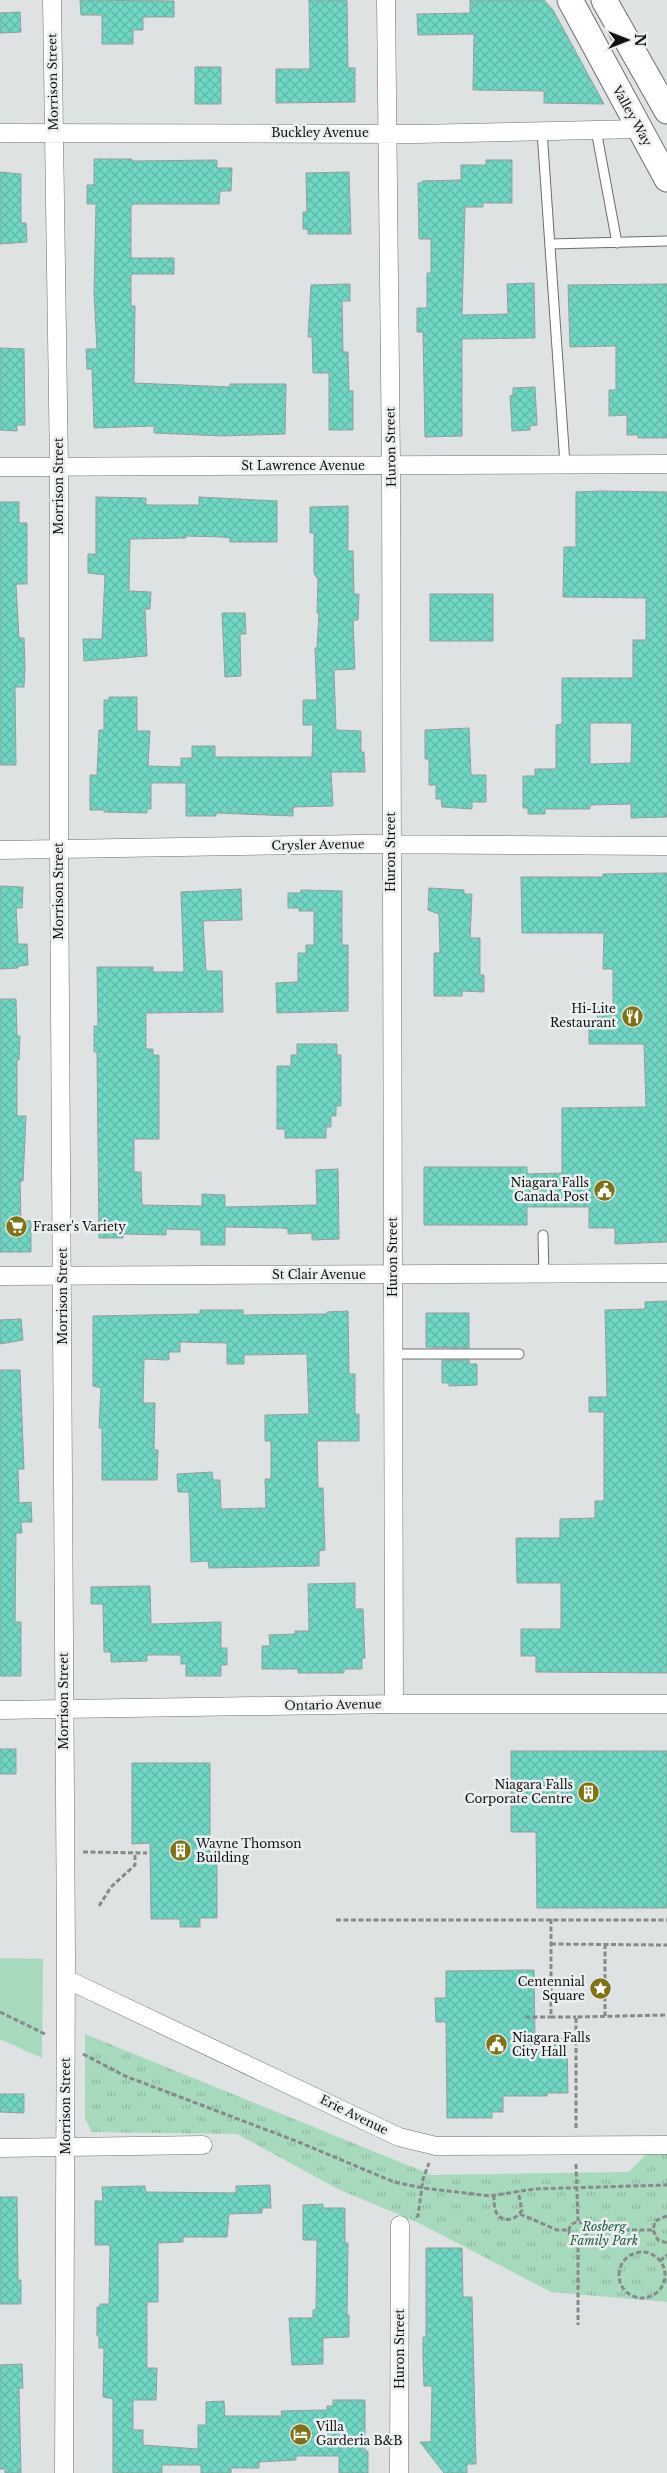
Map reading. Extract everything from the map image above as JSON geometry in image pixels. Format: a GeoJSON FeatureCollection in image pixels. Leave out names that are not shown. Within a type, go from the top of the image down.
{"type":"FeatureCollection","features":[{"type":"Feature","properties":{"kind":"street","name":"Morrison Street"},"geometry":{"type":"LineString","coordinates":[[52,0],[59,468],[59,849],[63,1275],[66,1979],[64,2473]]}},
{"type":"Feature","properties":{"kind":"street","name":"Huron Street"},"geometry":{"type":"LineString","coordinates":[[386,0],[391,466],[390,844],[394,1704]]}},
{"type":"Feature","properties":{"kind":"street","name":"Valley Way"},"geometry":{"type":"LineString","coordinates":[[570,0],[667,179]]}},
{"type":"Feature","properties":{"kind":"street"},"geometry":{"type":"LineString","coordinates":[[604,0],[667,111]]}},
{"type":"Feature","properties":{"kind":"street","name":"Buckley Avenue"},"geometry":{"type":"LineString","coordinates":[[0,133],[386,133],[639,129]]}},
{"type":"Feature","properties":{"kind":"street","name":"St Lawrence Avenue"},"geometry":{"type":"LineString","coordinates":[[0,467],[667,464]]}},
{"type":"Feature","properties":{"kind":"street","name":"Crysler Avenue"},"geometry":{"type":"LineString","coordinates":[[0,850],[390,844],[667,846]]}},
{"type":"Feature","properties":{"kind":"street","name":"St Clair Avenue"},"geometry":{"type":"LineString","coordinates":[[0,1276],[393,1276],[504,1273],[544,1275],[667,1273]]}},
{"type":"Feature","properties":{"kind":"street","name":"Ontario Avenue"},"geometry":{"type":"LineString","coordinates":[[0,1710],[394,1704],[667,1704]]}},
{"type":"Feature","properties":{"kind":"street","name":"Erie Avenue"},"geometry":{"type":"LineString","coordinates":[[66,1979],[399,2136],[436,2146],[667,2145]]}},
{"type":"Feature","properties":{"kind":"street"},"geometry":{"type":"LineString","coordinates":[[0,2148],[203,2145]]}},
{"type":"Feature","properties":{"kind":"street","name":"Huron Street"},"geometry":{"type":"LineString","coordinates":[[400,2225],[400,2473]]}},
{"type":"Feature","properties":{"kind":"lane"},"geometry":{"type":"LineString","coordinates":[[596,130],[618,243]]}},
{"type":"Feature","properties":{"kind":"lane"},"geometry":{"type":"LineString","coordinates":[[542,131],[565,464]]}},
{"type":"Feature","properties":{"kind":"lane"},"geometry":{"type":"LineString","coordinates":[[550,244],[667,242]]}},
{"type":"Feature","properties":{"kind":"lane"},"geometry":{"type":"LineString","coordinates":[[543,1235],[544,1275]]}},
{"type":"Feature","properties":{"kind":"lane"},"geometry":{"type":"LineString","coordinates":[[393,1354],[519,1354]]}},
{"type":"Feature","properties":{"kind":"path"},"geometry":{"type":"LineString","coordinates":[[65,1852],[147,1853]]}},
{"type":"Feature","properties":{"kind":"path"},"geometry":{"type":"LineString","coordinates":[[100,1906],[111,1887],[135,1865],[135,1852]]}},
{"type":"Feature","properties":{"kind":"path"},"geometry":{"type":"LineString","coordinates":[[551,1919],[551,2017]]}},
{"type":"Feature","properties":{"kind":"path"},"geometry":{"type":"LineString","coordinates":[[336,1920],[667,1920]]}},
{"type":"Feature","properties":{"kind":"path"},"geometry":{"type":"LineString","coordinates":[[551,1944],[667,1945]]}},
{"type":"Feature","properties":{"kind":"path"},"geometry":{"type":"LineString","coordinates":[[605,1944],[605,2016]]}},
{"type":"Feature","properties":{"kind":"path"},"geometry":{"type":"LineString","coordinates":[[0,2012],[66,2044],[125,2076],[301,2143],[394,2182],[423,2188],[494,2195],[577,2186],[667,2185]]}},
{"type":"Feature","properties":{"kind":"path"},"geometry":{"type":"LineString","coordinates":[[525,2016],[667,2015]]}},
{"type":"Feature","properties":{"kind":"path"},"geometry":{"type":"LineString","coordinates":[[576,2016],[578,2221]]}},
{"type":"Feature","properties":{"kind":"path"},"geometry":{"type":"LineString","coordinates":[[400,2225],[418,2216],[423,2179],[436,2146]]}},
{"type":"Feature","properties":{"kind":"path"},"geometry":{"type":"LineString","coordinates":[[494,2195],[496,2211],[499,2216],[510,2220],[520,2214],[523,2206],[518,2191]]}},
{"type":"Feature","properties":{"kind":"path"},"geometry":{"type":"LineString","coordinates":[[520,2214],[557,2230],[568,2230]]}},
{"type":"Feature","properties":{"kind":"path"},"geometry":{"type":"LineString","coordinates":[[667,2216],[655,2221],[653,2230],[658,2240],[667,2243]]}},
{"type":"Feature","properties":{"kind":"path"},"geometry":{"type":"LineString","coordinates":[[578,2221],[584,2223],[587,2230],[585,2236],[578,2240],[570,2236],[568,2230],[572,2223],[578,2221]]}},
{"type":"Feature","properties":{"kind":"path"},"geometry":{"type":"LineString","coordinates":[[587,2230],[653,2230]]}},
{"type":"Feature","properties":{"kind":"path"},"geometry":{"type":"LineString","coordinates":[[578,2240],[578,2325]]}},
{"type":"Feature","properties":{"kind":"path"},"geometry":{"type":"LineString","coordinates":[[633,2253],[648,2253],[660,2261],[666,2276],[659,2290],[654,2295],[639,2298],[626,2292],[619,2278],[622,2263],[633,2253]]}},
{"type":"Feature","properties":{"kind":"path"},"geometry":{"type":"LineString","coordinates":[[660,2261],[667,2255]]}},
{"type":"Feature","properties":{"kind":"green space"},"geometry":{"type":"Polygon","coordinates":[[[0,1958],[43,1959],[42,2058],[0,2039],[0,1958]]]}},
{"type":"Feature","properties":{"kind":"green space","name":"Rosberg Family Park"},"geometry":{"type":"Polygon","coordinates":[[[85,2034],[432,2175],[629,2172],[646,2154],[667,2153],[667,2302],[551,2292],[419,2223],[338,2189],[237,2134],[92,2132],[85,2118],[85,2034]]]}},
{"type":"Feature","properties":{"kind":"building"},"geometry":{"type":"Polygon","coordinates":[[[80,0],[174,1],[174,17],[143,17],[143,30],[133,30],[133,44],[102,44],[102,15],[81,15],[80,0]]]}},
{"type":"Feature","properties":{"kind":"building"},"geometry":{"type":"Polygon","coordinates":[[[309,0],[347,0],[348,68],[355,68],[355,102],[276,103],[276,69],[310,69],[309,0]]]}},
{"type":"Feature","properties":{"kind":"building"},"geometry":{"type":"Polygon","coordinates":[[[470,0],[544,0],[553,10],[604,104],[544,103],[544,91],[473,90],[474,34],[418,35],[417,14],[470,13],[470,0]]]}},
{"type":"Feature","properties":{"kind":"building"},"geometry":{"type":"Polygon","coordinates":[[[20,12],[21,32],[0,33],[0,13],[20,12]]]}},
{"type":"Feature","properties":{"kind":"building"},"geometry":{"type":"Polygon","coordinates":[[[195,67],[221,67],[221,104],[195,104],[195,67]]]}},
{"type":"Feature","properties":{"kind":"building"},"geometry":{"type":"Polygon","coordinates":[[[94,159],[132,159],[132,161],[217,160],[217,168],[232,168],[231,191],[220,191],[219,204],[133,204],[131,207],[131,258],[174,258],[174,274],[131,274],[131,306],[135,306],[134,383],[230,387],[230,384],[286,384],[285,434],[223,436],[154,433],[154,426],[94,428],[92,369],[87,369],[86,349],[97,349],[94,293],[96,204],[87,204],[87,185],[94,185],[94,159]]]}},
{"type":"Feature","properties":{"kind":"building"},"geometry":{"type":"Polygon","coordinates":[[[486,160],[512,160],[512,203],[483,203],[483,207],[465,207],[462,315],[508,314],[507,284],[534,283],[535,338],[462,339],[462,436],[425,437],[423,332],[417,332],[417,308],[427,308],[427,273],[431,273],[431,239],[419,239],[418,183],[422,183],[422,181],[461,180],[461,165],[486,165],[486,160]]]}},
{"type":"Feature","properties":{"kind":"building"},"geometry":{"type":"Polygon","coordinates":[[[0,172],[21,174],[21,223],[26,223],[27,242],[0,244],[0,172]]]}},
{"type":"Feature","properties":{"kind":"building"},"geometry":{"type":"Polygon","coordinates":[[[349,172],[351,234],[308,234],[308,229],[303,229],[303,212],[307,212],[306,173],[349,172]]]}},
{"type":"Feature","properties":{"kind":"building"},"geometry":{"type":"Polygon","coordinates":[[[350,284],[350,301],[342,301],[343,352],[348,352],[349,391],[353,391],[353,430],[329,430],[329,373],[313,373],[312,337],[308,337],[311,285],[350,284]]]}},
{"type":"Feature","properties":{"kind":"building"},"geometry":{"type":"Polygon","coordinates":[[[667,284],[667,438],[638,438],[638,435],[627,435],[627,415],[609,416],[609,390],[616,390],[616,346],[570,347],[568,285],[667,284]]]}},
{"type":"Feature","properties":{"kind":"building"},"geometry":{"type":"Polygon","coordinates":[[[0,348],[24,349],[25,425],[17,425],[17,431],[0,430],[0,348]]]}},
{"type":"Feature","properties":{"kind":"building"},"geometry":{"type":"Polygon","coordinates":[[[535,387],[537,425],[530,426],[530,430],[512,431],[510,396],[513,395],[513,388],[535,387]]]}},
{"type":"Feature","properties":{"kind":"building"},"geometry":{"type":"Polygon","coordinates":[[[576,492],[667,492],[667,817],[631,818],[631,804],[590,805],[590,809],[545,809],[545,814],[528,814],[528,808],[523,808],[523,776],[535,776],[535,769],[556,769],[556,725],[562,724],[562,678],[633,678],[633,640],[646,640],[646,598],[563,597],[564,547],[576,547],[576,492]],[[590,723],[590,764],[631,763],[632,723],[590,723]]]}},
{"type":"Feature","properties":{"kind":"building"},"geometry":{"type":"Polygon","coordinates":[[[96,497],[146,498],[146,505],[199,505],[199,497],[277,501],[277,542],[230,542],[230,538],[186,536],[186,538],[130,539],[129,591],[151,592],[150,609],[145,609],[147,656],[84,661],[83,639],[102,639],[105,575],[88,573],[88,554],[96,554],[96,497]]]}},
{"type":"Feature","properties":{"kind":"building"},"geometry":{"type":"Polygon","coordinates":[[[0,502],[19,502],[19,523],[27,523],[27,584],[16,584],[19,638],[24,638],[25,668],[24,687],[15,687],[16,765],[0,765],[0,502]]]}},
{"type":"Feature","properties":{"kind":"building"},"geometry":{"type":"Polygon","coordinates":[[[348,506],[348,551],[353,551],[354,594],[359,594],[358,620],[353,620],[355,669],[334,670],[336,730],[361,731],[361,752],[364,752],[365,772],[331,772],[333,806],[293,807],[293,816],[216,813],[216,816],[186,816],[186,783],[151,783],[151,809],[147,809],[147,813],[90,810],[90,775],[97,775],[99,730],[104,730],[104,700],[109,700],[109,697],[137,697],[137,731],[150,731],[148,766],[181,767],[181,758],[192,758],[192,746],[215,746],[215,757],[312,757],[313,725],[303,725],[303,700],[317,700],[315,648],[317,648],[319,613],[317,613],[318,579],[314,574],[314,533],[310,533],[310,507],[348,506]]]}},
{"type":"Feature","properties":{"kind":"building"},"geometry":{"type":"Polygon","coordinates":[[[430,594],[493,594],[493,641],[430,641],[430,594]]]}},
{"type":"Feature","properties":{"kind":"building"},"geometry":{"type":"Polygon","coordinates":[[[222,613],[245,613],[246,634],[240,634],[241,676],[225,677],[222,613]]]}},
{"type":"Feature","properties":{"kind":"building"},"geometry":{"type":"Polygon","coordinates":[[[469,728],[471,775],[486,775],[486,802],[472,802],[472,809],[442,807],[441,799],[436,799],[436,785],[429,785],[429,759],[425,759],[425,730],[469,728]]]}},
{"type":"Feature","properties":{"kind":"building"},"geometry":{"type":"Polygon","coordinates":[[[667,873],[667,1242],[615,1244],[615,1228],[589,1228],[589,1207],[527,1207],[527,1225],[424,1225],[424,1167],[527,1167],[527,1174],[562,1173],[562,1108],[646,1107],[644,1044],[589,1044],[589,1025],[598,1025],[597,1007],[613,1007],[613,969],[603,969],[604,933],[522,933],[521,877],[603,877],[603,874],[667,873]]]}},
{"type":"Feature","properties":{"kind":"building"},"geometry":{"type":"Polygon","coordinates":[[[0,886],[23,887],[22,908],[16,908],[18,944],[27,944],[28,965],[18,966],[18,968],[0,969],[0,886]]]}},
{"type":"Feature","properties":{"kind":"building"},"geometry":{"type":"Polygon","coordinates":[[[429,888],[464,890],[464,894],[472,894],[470,938],[480,938],[480,975],[484,975],[484,992],[462,991],[462,996],[434,996],[434,953],[440,953],[439,914],[428,910],[429,888]]]}},
{"type":"Feature","properties":{"kind":"building"},"geometry":{"type":"Polygon","coordinates":[[[241,889],[242,920],[203,921],[206,971],[222,971],[223,1012],[146,1013],[146,1049],[153,1049],[153,1055],[159,1055],[159,1139],[134,1139],[134,1172],[141,1172],[142,1205],[202,1206],[202,1194],[225,1195],[225,1207],[317,1205],[316,1170],[338,1169],[339,1239],[312,1240],[312,1233],[288,1234],[288,1229],[283,1228],[225,1227],[225,1245],[201,1245],[201,1230],[166,1229],[166,1235],[123,1234],[123,1238],[99,1238],[97,1052],[94,1052],[94,1026],[98,1026],[97,967],[153,967],[153,972],[184,972],[181,892],[241,889]]]}},
{"type":"Feature","properties":{"kind":"building"},"geometry":{"type":"Polygon","coordinates":[[[301,890],[342,891],[342,945],[348,945],[348,1011],[277,1013],[276,983],[298,982],[298,953],[306,953],[306,945],[314,945],[314,911],[299,911],[299,908],[288,908],[288,893],[300,893],[301,890]]]}},
{"type":"Feature","properties":{"kind":"building"},"geometry":{"type":"Polygon","coordinates":[[[0,999],[16,999],[17,1036],[20,1036],[19,1060],[17,1060],[17,1116],[26,1116],[23,1181],[20,1181],[21,1221],[31,1221],[31,1252],[0,1252],[0,999]]]}},
{"type":"Feature","properties":{"kind":"building"},"geometry":{"type":"Polygon","coordinates":[[[297,1044],[337,1044],[337,1055],[341,1055],[341,1106],[336,1106],[336,1116],[331,1116],[331,1127],[326,1127],[326,1138],[285,1138],[285,1129],[277,1129],[277,1066],[291,1066],[291,1055],[297,1055],[297,1044]]]}},
{"type":"Feature","properties":{"kind":"building"},"geometry":{"type":"Polygon","coordinates":[[[667,1301],[667,1673],[536,1672],[536,1656],[521,1656],[521,1629],[561,1629],[561,1583],[517,1583],[516,1538],[560,1538],[560,1519],[595,1518],[595,1501],[604,1501],[604,1412],[589,1412],[589,1397],[607,1397],[605,1310],[645,1309],[645,1302],[667,1301]]]}},
{"type":"Feature","properties":{"kind":"building"},"geometry":{"type":"Polygon","coordinates":[[[200,1310],[243,1310],[243,1315],[327,1314],[327,1312],[348,1311],[349,1374],[355,1374],[355,1414],[359,1414],[359,1441],[317,1441],[318,1488],[323,1488],[325,1550],[319,1551],[319,1566],[209,1568],[208,1561],[191,1562],[189,1492],[178,1492],[177,1474],[212,1472],[213,1480],[220,1480],[221,1509],[266,1508],[265,1479],[271,1479],[271,1441],[265,1441],[265,1415],[309,1414],[307,1354],[244,1355],[244,1364],[227,1364],[227,1343],[180,1342],[180,1352],[169,1352],[169,1360],[144,1359],[143,1403],[155,1403],[154,1450],[158,1450],[157,1480],[102,1480],[102,1428],[99,1428],[101,1388],[93,1386],[93,1316],[200,1314],[200,1310]]]}},
{"type":"Feature","properties":{"kind":"building"},"geometry":{"type":"Polygon","coordinates":[[[426,1313],[469,1313],[469,1348],[426,1347],[426,1313]]]}},
{"type":"Feature","properties":{"kind":"building"},"geometry":{"type":"Polygon","coordinates":[[[21,1319],[23,1340],[0,1344],[0,1320],[21,1319]]]}},
{"type":"Feature","properties":{"kind":"building"},"geometry":{"type":"Polygon","coordinates":[[[442,1360],[469,1360],[469,1364],[477,1364],[477,1385],[449,1386],[449,1383],[442,1383],[442,1360]]]}},
{"type":"Feature","properties":{"kind":"building"},"geometry":{"type":"Polygon","coordinates":[[[0,1370],[20,1370],[24,1469],[18,1469],[19,1503],[31,1502],[32,1522],[21,1522],[22,1533],[16,1533],[15,1622],[21,1622],[21,1676],[0,1676],[0,1370]]]}},
{"type":"Feature","properties":{"kind":"building"},"geometry":{"type":"Polygon","coordinates":[[[355,1583],[355,1609],[363,1609],[365,1658],[362,1658],[362,1669],[344,1669],[344,1673],[298,1673],[298,1669],[262,1669],[262,1646],[270,1646],[269,1635],[295,1634],[295,1631],[309,1631],[308,1584],[355,1583]]]}},
{"type":"Feature","properties":{"kind":"building"},"geometry":{"type":"Polygon","coordinates":[[[150,1586],[151,1624],[221,1622],[221,1648],[227,1648],[227,1665],[221,1665],[221,1676],[186,1676],[186,1664],[181,1664],[181,1655],[147,1655],[147,1661],[111,1662],[111,1652],[104,1652],[103,1604],[91,1604],[91,1587],[150,1586]]]}},
{"type":"Feature","properties":{"kind":"building"},"geometry":{"type":"Polygon","coordinates":[[[0,1749],[16,1749],[16,1774],[0,1774],[0,1749]]]}},
{"type":"Feature","properties":{"kind":"building","name":"Niagara Falls Corporate Centre"},"geometry":{"type":"Polygon","coordinates":[[[511,1751],[667,1751],[667,1908],[537,1908],[536,1832],[511,1832],[511,1751]]]}},
{"type":"Feature","properties":{"kind":"building","name":"Wayne Thomson Building"},"geometry":{"type":"Polygon","coordinates":[[[132,1763],[210,1763],[210,1859],[217,1859],[217,1918],[200,1918],[200,1927],[180,1927],[180,1919],[151,1919],[150,1843],[132,1844],[132,1763]]]}},
{"type":"Feature","properties":{"kind":"building"},"geometry":{"type":"Polygon","coordinates":[[[534,1970],[535,2039],[567,2038],[568,2093],[547,2093],[547,2096],[503,2096],[503,2112],[492,2112],[492,2118],[447,2118],[446,2022],[436,2022],[435,1998],[446,1998],[446,1971],[534,1970]]]}},
{"type":"Feature","properties":{"kind":"building"},"geometry":{"type":"Polygon","coordinates":[[[0,2094],[24,2094],[24,2113],[0,2112],[0,2094]]]}},
{"type":"Feature","properties":{"kind":"building"},"geometry":{"type":"Polygon","coordinates":[[[270,2185],[271,2208],[262,2208],[262,2213],[229,2214],[227,2237],[183,2237],[183,2242],[158,2243],[158,2302],[147,2302],[147,2368],[157,2368],[156,2400],[133,2400],[133,2430],[143,2430],[143,2445],[198,2449],[198,2425],[206,2425],[206,2402],[224,2401],[225,2416],[282,2416],[281,2411],[327,2410],[327,2406],[333,2406],[333,2400],[365,2400],[365,2451],[368,2451],[368,2473],[339,2473],[339,2456],[296,2456],[296,2460],[259,2462],[259,2468],[231,2468],[231,2473],[201,2473],[201,2465],[162,2465],[162,2473],[113,2473],[113,2399],[103,2397],[104,2348],[99,2348],[99,2336],[97,2336],[97,2307],[100,2307],[100,2304],[109,2304],[110,2245],[95,2245],[95,2201],[103,2201],[102,2187],[145,2186],[146,2192],[236,2193],[236,2186],[270,2185]]]}},
{"type":"Feature","properties":{"kind":"building"},"geometry":{"type":"Polygon","coordinates":[[[0,2197],[17,2197],[18,2280],[21,2280],[21,2304],[0,2304],[0,2197]]]}},
{"type":"Feature","properties":{"kind":"building"},"geometry":{"type":"Polygon","coordinates":[[[323,2204],[323,2208],[345,2208],[345,2243],[348,2243],[347,2315],[349,2315],[349,2337],[323,2338],[323,2364],[292,2365],[289,2318],[313,2318],[313,2310],[316,2310],[317,2240],[303,2240],[303,2205],[323,2204]]]}},
{"type":"Feature","properties":{"kind":"building"},"geometry":{"type":"Polygon","coordinates":[[[426,2248],[462,2248],[463,2297],[472,2297],[476,2464],[467,2464],[467,2473],[444,2473],[420,2442],[431,2442],[432,2386],[424,2386],[423,2359],[423,2337],[426,2337],[426,2248]]]}},
{"type":"Feature","properties":{"kind":"building"},"geometry":{"type":"Polygon","coordinates":[[[22,2364],[23,2388],[19,2388],[21,2473],[5,2473],[5,2469],[0,2469],[0,2365],[22,2364]]]}},
{"type":"Feature","properties":{"kind":"place","name":"Hi-Lite Restaurant"},"geometry":{"type":"Point","coordinates":[632,1016]}},
{"type":"Feature","properties":{"kind":"place","name":"Niagara Falls Canada Post"},"geometry":{"type":"Point","coordinates":[605,1190]}},
{"type":"Feature","properties":{"kind":"place","name":"Fraser's Variety"},"geometry":{"type":"Point","coordinates":[17,1227]}},
{"type":"Feature","properties":{"kind":"place","name":"Niagara Falls Corporate Centre"},"geometry":{"type":"Point","coordinates":[589,1792]}},
{"type":"Feature","properties":{"kind":"place","name":"Wayne Thomson Building"},"geometry":{"type":"Point","coordinates":[180,1851]}},
{"type":"Feature","properties":{"kind":"place","name":"Centennial Square"},"geometry":{"type":"Point","coordinates":[601,1989]}},
{"type":"Feature","properties":{"kind":"place","name":"Niagara Falls City Hall"},"geometry":{"type":"Point","coordinates":[496,2045]}},
{"type":"Feature","properties":{"kind":"place","name":"Villa Garderia B&B"},"geometry":{"type":"Point","coordinates":[300,2434]}}]}
